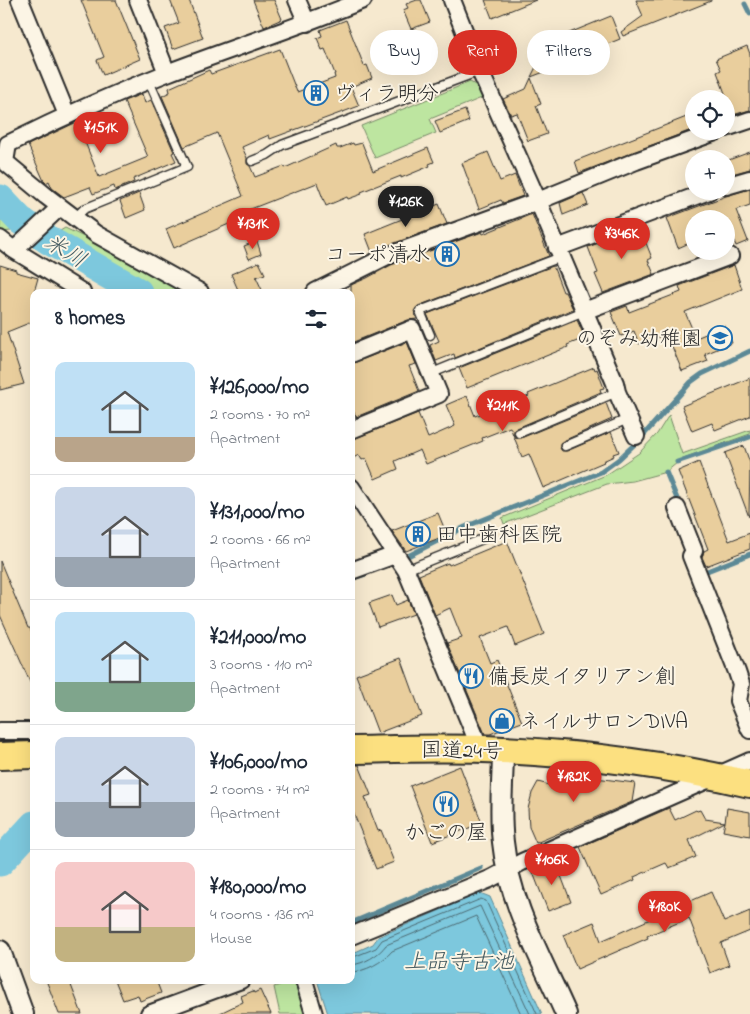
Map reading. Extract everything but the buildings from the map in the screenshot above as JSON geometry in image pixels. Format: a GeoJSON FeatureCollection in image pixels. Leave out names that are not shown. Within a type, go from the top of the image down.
{"type":"FeatureCollection","features":[{"type":"Feature","properties":{"kind":"highway","name":"国道24号"},"geometry":{"type":"LineString","coordinates":[[355,750],[475,749],[604,758],[716,776],[750,784]]}},
{"type":"Feature","properties":{"kind":"highway"},"geometry":{"type":"LineString","coordinates":[[0,756],[30,755]]}},
{"type":"Feature","properties":{"kind":"street"},"geometry":{"type":"LineString","coordinates":[[20,0],[66,115]]}},
{"type":"Feature","properties":{"kind":"street"},"geometry":{"type":"LineString","coordinates":[[138,0],[167,73]]}},
{"type":"Feature","properties":{"kind":"street"},"geometry":{"type":"LineString","coordinates":[[297,0],[307,23]]}},
{"type":"Feature","properties":{"kind":"street"},"geometry":{"type":"LineString","coordinates":[[195,289],[96,234],[75,218],[57,210],[2,160],[8,144],[66,115],[149,80],[307,23],[364,0]]}},
{"type":"Feature","properties":{"kind":"street"},"geometry":{"type":"LineString","coordinates":[[452,0],[464,30]]}},
{"type":"Feature","properties":{"kind":"street"},"geometry":{"type":"LineString","coordinates":[[482,75],[538,201],[636,436]]}},
{"type":"Feature","properties":{"kind":"street"},"geometry":{"type":"LineString","coordinates":[[735,125],[750,120]]}},
{"type":"Feature","properties":{"kind":"street"},"geometry":{"type":"LineString","coordinates":[[321,289],[387,256],[538,201],[693,140]]}},
{"type":"Feature","properties":{"kind":"street"},"geometry":{"type":"LineString","coordinates":[[735,183],[750,179]]}},
{"type":"Feature","properties":{"kind":"street"},"geometry":{"type":"LineString","coordinates":[[559,252],[687,200]]}},
{"type":"Feature","properties":{"kind":"street"},"geometry":{"type":"LineString","coordinates":[[57,210],[7,243],[77,289]]}},
{"type":"Feature","properties":{"kind":"street"},"geometry":{"type":"LineString","coordinates":[[584,312],[720,260]]}},
{"type":"Feature","properties":{"kind":"street"},"geometry":{"type":"LineString","coordinates":[[355,352],[412,329],[439,394],[355,428]]}},
{"type":"Feature","properties":{"kind":"street"},"geometry":{"type":"LineString","coordinates":[[355,493],[394,555],[406,570],[475,736],[475,749]]}},
{"type":"Feature","properties":{"kind":"street"},"geometry":{"type":"LineString","coordinates":[[677,508],[694,551],[691,556],[741,684],[738,701],[750,730]]}},
{"type":"Feature","properties":{"kind":"street"},"geometry":{"type":"LineString","coordinates":[[355,570],[394,555]]}},
{"type":"Feature","properties":{"kind":"street"},"geometry":{"type":"LineString","coordinates":[[0,731],[30,731]]}},
{"type":"Feature","properties":{"kind":"street"},"geometry":{"type":"LineString","coordinates":[[503,750],[501,817],[507,869],[522,918],[566,1014]]}},
{"type":"Feature","properties":{"kind":"street"},"geometry":{"type":"LineString","coordinates":[[355,934],[490,878],[750,761]]}},
{"type":"Feature","properties":{"kind":"street"},"geometry":{"type":"LineString","coordinates":[[0,951],[23,1014]]}},
{"type":"Feature","properties":{"kind":"street"},"geometry":{"type":"LineString","coordinates":[[149,1014],[230,984]]}},
{"type":"Feature","properties":{"kind":"street"},"geometry":{"type":"LineString","coordinates":[[305,984],[314,1014]]}},
{"type":"Feature","properties":{"kind":"lane"},"geometry":{"type":"LineString","coordinates":[[252,161],[267,155],[282,145],[469,75]]}},
{"type":"Feature","properties":{"kind":"lane"},"geometry":{"type":"LineString","coordinates":[[75,218],[84,209],[187,167],[149,80]]}},
{"type":"Feature","properties":{"kind":"lane"},"geometry":{"type":"LineString","coordinates":[[430,335],[420,311],[559,252]]}},
{"type":"Feature","properties":{"kind":"lane"},"geometry":{"type":"LineString","coordinates":[[437,371],[584,312]]}},
{"type":"Feature","properties":{"kind":"lane"},"geometry":{"type":"LineString","coordinates":[[519,433],[617,392]]}},
{"type":"Feature","properties":{"kind":"lane"},"geometry":{"type":"LineString","coordinates":[[565,446],[628,419]]}},
{"type":"Feature","properties":{"kind":"lane"},"geometry":{"type":"LineString","coordinates":[[406,570],[490,536]]}},
{"type":"Feature","properties":{"kind":"green space"},"geometry":{"type":"Polygon","coordinates":[[[470,82],[481,88],[484,97],[430,119],[436,133],[375,158],[361,126],[470,82]]]}},
{"type":"Feature","properties":{"kind":"green space"},"geometry":{"type":"Polygon","coordinates":[[[0,208],[17,225],[11,231],[0,231],[0,208]]]}},
{"type":"Feature","properties":{"kind":"green space"},"geometry":{"type":"Polygon","coordinates":[[[65,228],[101,245],[176,289],[146,289],[132,279],[89,260],[55,234],[65,228]]]}},
{"type":"Feature","properties":{"kind":"green space"},"geometry":{"type":"Polygon","coordinates":[[[669,415],[682,454],[750,430],[750,434],[683,458],[666,472],[633,481],[607,484],[504,524],[502,518],[606,475],[639,453],[657,434],[669,415]]]}},
{"type":"Feature","properties":{"kind":"green space"},"geometry":{"type":"Polygon","coordinates":[[[283,984],[295,984],[305,1014],[280,1014],[274,987],[283,984]]]}},
{"type":"Feature","properties":{"kind":"water","name":"上品寺古池"},"geometry":{"type":"Polygon","coordinates":[[[480,893],[490,897],[542,1014],[328,1014],[318,984],[355,984],[355,952],[373,944],[378,937],[480,893]]]}},
{"type":"Feature","properties":{"kind":"waterway"},"geometry":{"type":"LineString","coordinates":[[745,4],[750,14]]}},
{"type":"Feature","properties":{"kind":"waterway","name":"米川"},"geometry":{"type":"LineString","coordinates":[[0,199],[20,220],[50,241],[133,289]]}},
{"type":"Feature","properties":{"kind":"waterway"},"geometry":{"type":"LineString","coordinates":[[402,559],[465,527],[601,472],[619,459],[640,439],[691,382],[702,374],[750,351]]}},
{"type":"Feature","properties":{"kind":"waterway"},"geometry":{"type":"LineString","coordinates":[[677,462],[750,437]]}},
{"type":"Feature","properties":{"kind":"waterway"},"geometry":{"type":"LineString","coordinates":[[666,472],[680,506]]}},
{"type":"Feature","properties":{"kind":"waterway"},"geometry":{"type":"LineString","coordinates":[[702,573],[750,554]]}},
{"type":"Feature","properties":{"kind":"waterway"},"geometry":{"type":"LineString","coordinates":[[355,578],[366,574]]}},
{"type":"Feature","properties":{"kind":"waterway","name":"米川"},"geometry":{"type":"LineString","coordinates":[[0,862],[30,829]]}},
{"type":"Feature","properties":{"kind":"waterway"},"geometry":{"type":"LineString","coordinates":[[355,921],[481,868]]}},
{"type":"Feature","properties":{"kind":"place","name":"ヴィラ明分"},"geometry":{"type":"Point","coordinates":[316,93]}},
{"type":"Feature","properties":{"kind":"place","name":"コーポ清水"},"geometry":{"type":"Point","coordinates":[447,254]}},
{"type":"Feature","properties":{"kind":"place","name":"のぞみ幼稚園"},"geometry":{"type":"Point","coordinates":[720,338]}},
{"type":"Feature","properties":{"kind":"place","name":"田中歯科医院"},"geometry":{"type":"Point","coordinates":[418,534]}},
{"type":"Feature","properties":{"kind":"place","name":"備長炭イタリアン創"},"geometry":{"type":"Point","coordinates":[471,676]}},
{"type":"Feature","properties":{"kind":"place","name":"ネイルサロンDIVA"},"geometry":{"type":"Point","coordinates":[502,721]}},
{"type":"Feature","properties":{"kind":"place","name":"かごの屋"},"geometry":{"type":"Point","coordinates":[446,804]}}]}
